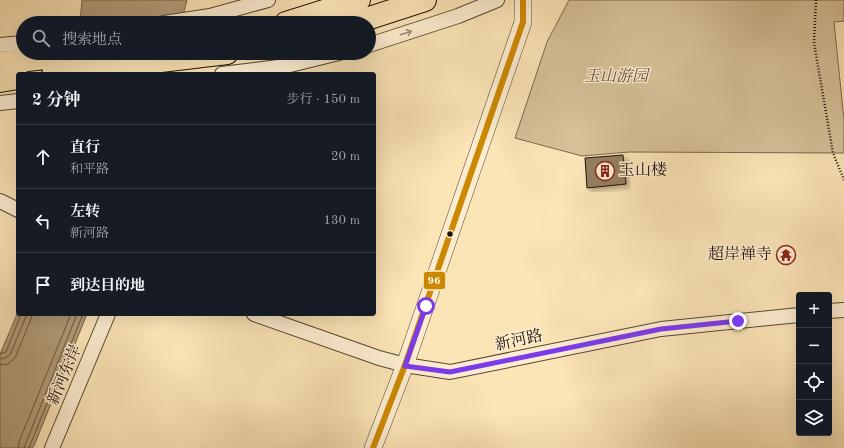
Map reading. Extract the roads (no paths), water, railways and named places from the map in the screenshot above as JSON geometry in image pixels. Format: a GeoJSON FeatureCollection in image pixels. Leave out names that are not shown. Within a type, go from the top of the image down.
{"type":"FeatureCollection","features":[{"type":"Feature","properties":{"kind":"main road"},"geometry":{"type":"LineString","coordinates":[[308,16],[359,0]]}},
{"type":"Feature","properties":{"kind":"main road"},"geometry":{"type":"LineString","coordinates":[[376,16],[425,0]]}},
{"type":"Feature","properties":{"kind":"main road"},"geometry":{"type":"LineString","coordinates":[[60,68],[76,60]]}},
{"type":"Feature","properties":{"kind":"main road"},"geometry":{"type":"LineString","coordinates":[[0,63],[60,68],[220,61]]}},
{"type":"Feature","properties":{"kind":"main road"},"geometry":{"type":"LineString","coordinates":[[0,81],[16,78]]}},
{"type":"Feature","properties":{"kind":"street"},"geometry":{"type":"LineString","coordinates":[[210,16],[268,0]]}},
{"type":"Feature","properties":{"kind":"street"},"geometry":{"type":"LineString","coordinates":[[376,43],[458,16],[497,0]]}},
{"type":"Feature","properties":{"kind":"street"},"geometry":{"type":"LineString","coordinates":[[373,448],[405,366],[523,22],[523,0]]}},
{"type":"Feature","properties":{"kind":"street"},"geometry":{"type":"LineString","coordinates":[[0,45],[16,44]]}},
{"type":"Feature","properties":{"kind":"street"},"geometry":{"type":"LineString","coordinates":[[220,61],[286,66],[310,60]]}},
{"type":"Feature","properties":{"kind":"street"},"geometry":{"type":"LineString","coordinates":[[0,103],[16,101]]}},
{"type":"Feature","properties":{"kind":"street"},"geometry":{"type":"LineString","coordinates":[[0,201],[16,209]]}},
{"type":"Feature","properties":{"kind":"street"},"geometry":{"type":"LineString","coordinates":[[832,311],[844,310]]}},
{"type":"Feature","properties":{"kind":"street","name":"新河路"},"geometry":{"type":"LineString","coordinates":[[260,316],[405,366],[450,372],[661,329],[796,315]]}},
{"type":"Feature","properties":{"kind":"street","name":"新河东岸"},"geometry":{"type":"LineString","coordinates":[[52,448],[107,316]]}},
{"type":"Feature","properties":{"kind":"water"},"geometry":{"type":"Polygon","coordinates":[[[82,0],[187,0],[183,16],[81,16],[82,0]]]}},
{"type":"Feature","properties":{"kind":"water"},"geometry":{"type":"Polygon","coordinates":[[[16,316],[86,316],[32,448],[0,448],[0,354],[16,316]]]}},
{"type":"Feature","properties":{"kind":"place","name":"玉山楼"},"geometry":{"type":"Point","coordinates":[605,171]}},
{"type":"Feature","properties":{"kind":"place","name":"超岸禅寺"},"geometry":{"type":"Point","coordinates":[786,255]}},
{"type":"Feature","properties":{"kind":"park label","name":"玉山游园"},"geometry":{"type":"Point","coordinates":[616,77]}}]}
